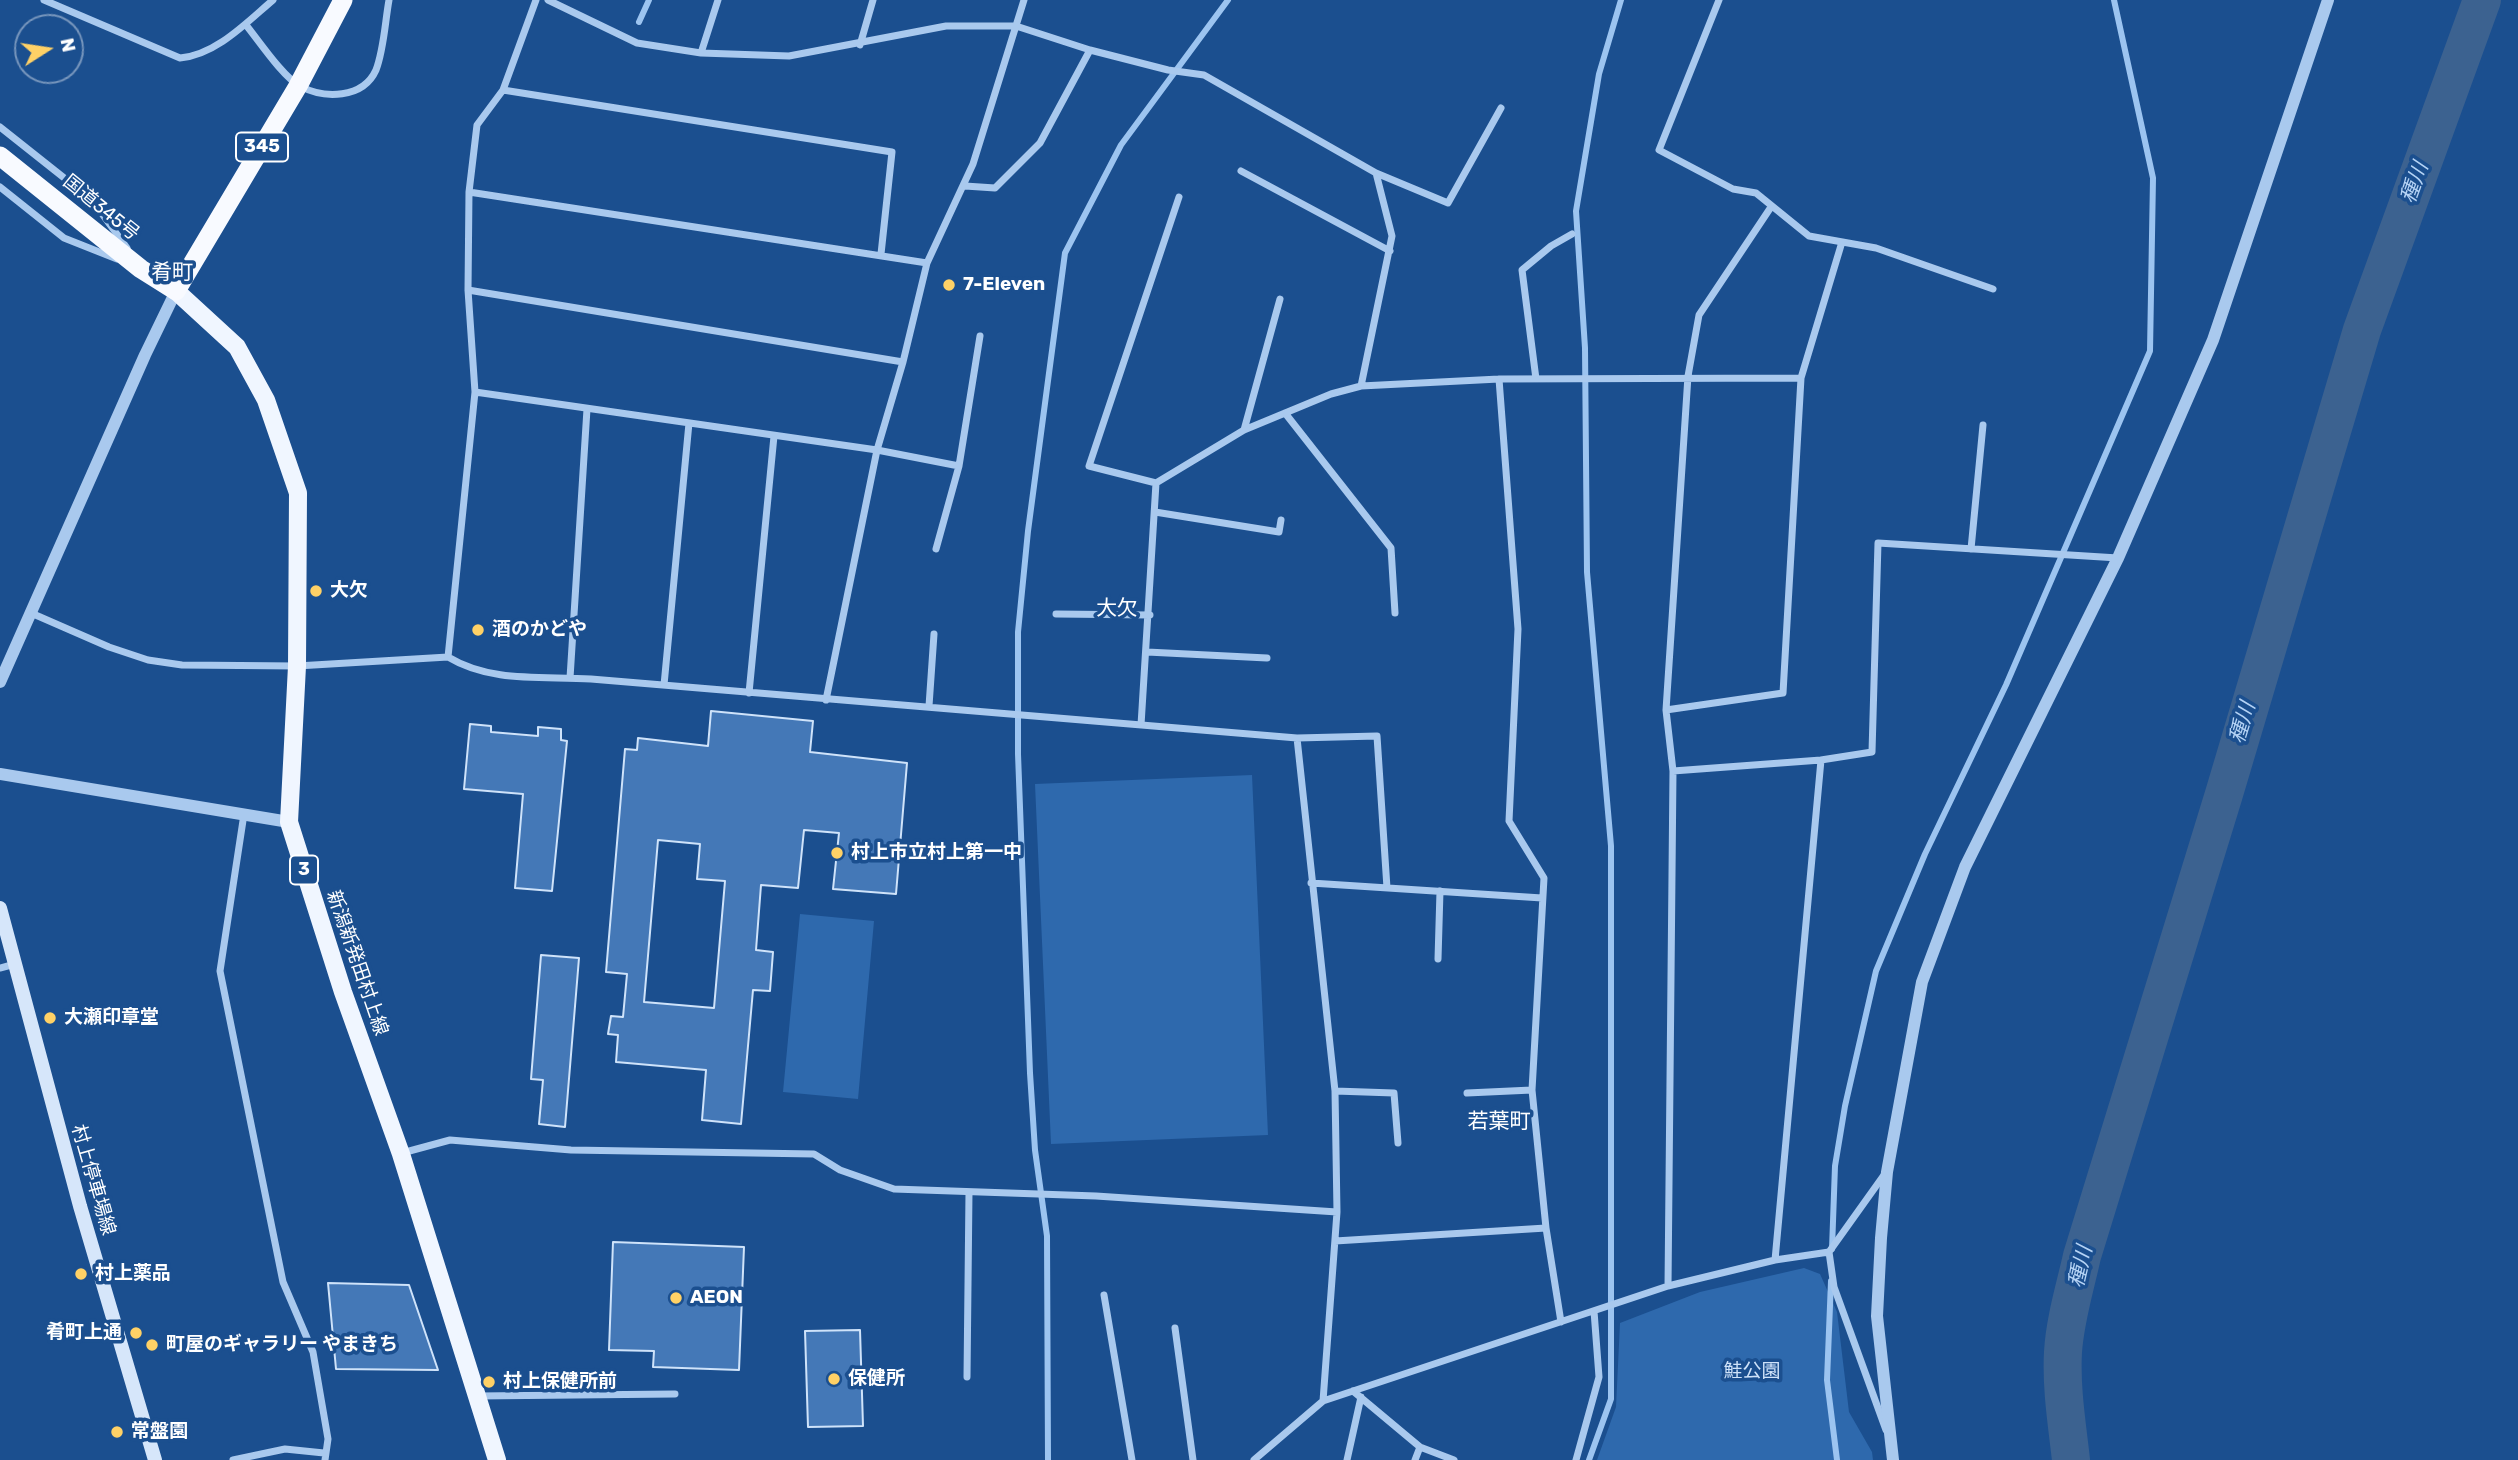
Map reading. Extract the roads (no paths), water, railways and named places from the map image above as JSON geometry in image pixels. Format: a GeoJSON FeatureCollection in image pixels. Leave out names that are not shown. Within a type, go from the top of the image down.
{"type":"FeatureCollection","features":[{"type":"Feature","properties":{"kind":"highway","name":"345"},"geometry":{"type":"LineString","coordinates":[[176,291],[298,86],[342,0]]}},
{"type":"Feature","properties":{"kind":"highway","name":"国道345号"},"geometry":{"type":"LineString","coordinates":[[0,156],[141,269],[176,291]]}},
{"type":"Feature","properties":{"kind":"main road","name":"新潟新発田村上線"},"geometry":{"type":"LineString","coordinates":[[176,291],[237,347],[266,400],[298,494],[297,666],[289,822],[343,992],[401,1154],[497,1460]]}},
{"type":"Feature","properties":{"kind":"main road","name":"村上停車場線"},"geometry":{"type":"LineString","coordinates":[[0,908],[80,1206],[155,1460]]}},
{"type":"Feature","properties":{"kind":"street"},"geometry":{"type":"LineString","coordinates":[[44,0],[180,58],[198,55],[246,25],[273,0]]}},
{"type":"Feature","properties":{"kind":"street"},"geometry":{"type":"LineString","coordinates":[[246,25],[298,86],[326,94],[350,93],[366,83],[376,69],[389,0]]}},
{"type":"Feature","properties":{"kind":"street"},"geometry":{"type":"LineString","coordinates":[[449,657],[475,392],[468,290],[469,192],[477,125],[503,90],[536,0]]}},
{"type":"Feature","properties":{"kind":"street"},"geometry":{"type":"LineString","coordinates":[[548,0],[637,43],[701,53],[789,56],[860,45],[946,26],[1016,26],[1168,71],[1203,75],[1376,173],[1448,203],[1501,108]]}},
{"type":"Feature","properties":{"kind":"street"},"geometry":{"type":"LineString","coordinates":[[701,53],[718,0]]}},
{"type":"Feature","properties":{"kind":"street"},"geometry":{"type":"LineString","coordinates":[[860,45],[873,0]]}},
{"type":"Feature","properties":{"kind":"street"},"geometry":{"type":"LineString","coordinates":[[826,700],[877,450],[903,362],[927,262],[965,186],[1024,0]]}},
{"type":"Feature","properties":{"kind":"street"},"geometry":{"type":"LineString","coordinates":[[1719,0],[1659,150],[1734,188],[1756,193],[1810,236],[1877,247],[1993,289]]}},
{"type":"Feature","properties":{"kind":"street"},"geometry":{"type":"LineString","coordinates":[[1893,1460],[1877,1316],[1887,1172],[1922,982],[1965,867],[2119,558],[2213,340],[2329,0]]}},
{"type":"Feature","properties":{"kind":"street"},"geometry":{"type":"LineString","coordinates":[[965,186],[995,188],[1041,143],[1090,50]]}},
{"type":"Feature","properties":{"kind":"street"},"geometry":{"type":"LineString","coordinates":[[503,90],[892,152],[881,254]]}},
{"type":"Feature","properties":{"kind":"street"},"geometry":{"type":"LineString","coordinates":[[0,127],[92,200],[141,269]]}},
{"type":"Feature","properties":{"kind":"street"},"geometry":{"type":"LineString","coordinates":[[1241,171],[1390,251]]}},
{"type":"Feature","properties":{"kind":"street"},"geometry":{"type":"LineString","coordinates":[[1361,386],[1392,236],[1376,173]]}},
{"type":"Feature","properties":{"kind":"street"},"geometry":{"type":"LineString","coordinates":[[0,187],[64,238],[141,269]]}},
{"type":"Feature","properties":{"kind":"street"},"geometry":{"type":"LineString","coordinates":[[469,192],[927,262]]}},
{"type":"Feature","properties":{"kind":"street"},"geometry":{"type":"LineString","coordinates":[[1180,197],[1089,466],[1156,484],[1244,430],[1361,386],[1499,379],[1688,376],[1801,378]]}},
{"type":"Feature","properties":{"kind":"street"},"geometry":{"type":"LineString","coordinates":[[1668,1286],[1673,771],[1666,710],[1688,376],[1699,314],[1771,207]]}},
{"type":"Feature","properties":{"kind":"street"},"geometry":{"type":"LineString","coordinates":[[1536,379],[1522,270],[1551,246],[1572,234]]}},
{"type":"Feature","properties":{"kind":"street"},"geometry":{"type":"LineString","coordinates":[[1666,710],[1783,694],[1801,378],[1842,242]]}},
{"type":"Feature","properties":{"kind":"street"},"geometry":{"type":"LineString","coordinates":[[468,290],[903,362]]}},
{"type":"Feature","properties":{"kind":"street"},"geometry":{"type":"LineString","coordinates":[[0,682],[176,291]]}},
{"type":"Feature","properties":{"kind":"street"},"geometry":{"type":"LineString","coordinates":[[1244,430],[1280,299]]}},
{"type":"Feature","properties":{"kind":"street"},"geometry":{"type":"LineString","coordinates":[[936,549],[958,466],[980,336]]}},
{"type":"Feature","properties":{"kind":"street"},"geometry":{"type":"LineString","coordinates":[[1499,379],[1518,629],[1508,821],[1544,878],[1532,1090],[1546,1228],[1561,1321]]}},
{"type":"Feature","properties":{"kind":"street"},"geometry":{"type":"LineString","coordinates":[[475,392],[877,450],[958,466]]}},
{"type":"Feature","properties":{"kind":"street"},"geometry":{"type":"LineString","coordinates":[[570,678],[587,408]]}},
{"type":"Feature","properties":{"kind":"street"},"geometry":{"type":"LineString","coordinates":[[1285,413],[1391,548],[1395,613]]}},
{"type":"Feature","properties":{"kind":"street"},"geometry":{"type":"LineString","coordinates":[[664,685],[689,423]]}},
{"type":"Feature","properties":{"kind":"street"},"geometry":{"type":"LineString","coordinates":[[1971,548],[1983,425]]}},
{"type":"Feature","properties":{"kind":"street"},"geometry":{"type":"LineString","coordinates":[[749,693],[774,436]]}},
{"type":"Feature","properties":{"kind":"street"},"geometry":{"type":"LineString","coordinates":[[1141,725],[1150,615],[1156,484]]}},
{"type":"Feature","properties":{"kind":"street"},"geometry":{"type":"LineString","coordinates":[[1155,512],[1279,532],[1281,520]]}},
{"type":"Feature","properties":{"kind":"street"},"geometry":{"type":"LineString","coordinates":[[1673,771],[1821,760],[1872,752],[1878,543],[2119,558]]}},
{"type":"Feature","properties":{"kind":"street"},"geometry":{"type":"LineString","coordinates":[[31,612],[109,647],[149,660],[182,665],[297,666],[449,657],[469,669],[488,675],[664,685],[1297,737],[1377,736],[1387,888]]}},
{"type":"Feature","properties":{"kind":"street"},"geometry":{"type":"LineString","coordinates":[[1056,614],[1150,615]]}},
{"type":"Feature","properties":{"kind":"street"},"geometry":{"type":"LineString","coordinates":[[929,706],[934,634]]}},
{"type":"Feature","properties":{"kind":"street"},"geometry":{"type":"LineString","coordinates":[[1147,652],[1266,658]]}},
{"type":"Feature","properties":{"kind":"street"},"geometry":{"type":"LineString","coordinates":[[1297,737],[1335,1091],[1337,1212],[1323,1401]]}},
{"type":"Feature","properties":{"kind":"street"},"geometry":{"type":"LineString","coordinates":[[1775,1260],[1821,760]]}},
{"type":"Feature","properties":{"kind":"street"},"geometry":{"type":"LineString","coordinates":[[0,774],[289,822]]}},
{"type":"Feature","properties":{"kind":"street"},"geometry":{"type":"LineString","coordinates":[[233,1460],[285,1450],[324,1456],[328,1439],[313,1352],[283,1282],[220,971],[244,814]]}},
{"type":"Feature","properties":{"kind":"street"},"geometry":{"type":"LineString","coordinates":[[1311,883],[1542,898]]}},
{"type":"Feature","properties":{"kind":"street"},"geometry":{"type":"LineString","coordinates":[[1438,959],[1440,891]]}},
{"type":"Feature","properties":{"kind":"street"},"geometry":{"type":"LineString","coordinates":[[0,968],[15,964]]}},
{"type":"Feature","properties":{"kind":"street"},"geometry":{"type":"LineString","coordinates":[[1467,1093],[1532,1090]]}},
{"type":"Feature","properties":{"kind":"street"},"geometry":{"type":"LineString","coordinates":[[1335,1091],[1394,1093],[1398,1143]]}},
{"type":"Feature","properties":{"kind":"street"},"geometry":{"type":"LineString","coordinates":[[401,1154],[450,1139],[571,1150],[814,1154],[840,1170],[894,1189],[1096,1196],[1337,1212]]}},
{"type":"Feature","properties":{"kind":"street"},"geometry":{"type":"LineString","coordinates":[[1887,1172],[1829,1252],[1834,1287],[1891,1446]]}},
{"type":"Feature","properties":{"kind":"street"},"geometry":{"type":"LineString","coordinates":[[967,1377],[969,1192]]}},
{"type":"Feature","properties":{"kind":"street"},"geometry":{"type":"LineString","coordinates":[[1335,1241],[1546,1228]]}},
{"type":"Feature","properties":{"kind":"street"},"geometry":{"type":"LineString","coordinates":[[1254,1460],[1323,1401],[1668,1286],[1775,1260],[1829,1252]]}},
{"type":"Feature","properties":{"kind":"street"},"geometry":{"type":"LineString","coordinates":[[1104,1295],[1132,1460]]}},
{"type":"Feature","properties":{"kind":"street"},"geometry":{"type":"LineString","coordinates":[[1576,1460],[1599,1377],[1594,1311]]}},
{"type":"Feature","properties":{"kind":"street"},"geometry":{"type":"LineString","coordinates":[[1175,1328],[1194,1460]]}},
{"type":"Feature","properties":{"kind":"street"},"geometry":{"type":"LineString","coordinates":[[1353,1391],[1420,1447],[1454,1460]]}},
{"type":"Feature","properties":{"kind":"street"},"geometry":{"type":"LineString","coordinates":[[477,1396],[675,1394]]}},
{"type":"Feature","properties":{"kind":"street"},"geometry":{"type":"LineString","coordinates":[[1347,1460],[1362,1397]]}},
{"type":"Feature","properties":{"kind":"street"},"geometry":{"type":"LineString","coordinates":[[1415,1460],[1420,1447]]}},
{"type":"Feature","properties":{"kind":"waterway"},"geometry":{"type":"LineString","coordinates":[[639,22],[649,0]]}},
{"type":"Feature","properties":{"kind":"waterway"},"geometry":{"type":"LineString","coordinates":[[1048,1460],[1047,1236],[1035,1150],[1030,1073],[1018,754],[1018,632],[1028,531],[1065,253],[1121,145],[1228,0]]}},
{"type":"Feature","properties":{"kind":"waterway"},"geometry":{"type":"LineString","coordinates":[[1589,1460],[1611,1399],[1611,846],[1587,572],[1585,348],[1576,211],[1599,74],[1621,0]]}},
{"type":"Feature","properties":{"kind":"waterway"},"geometry":{"type":"LineString","coordinates":[[1832,1249],[1835,1166],[1845,1106],[1876,971],[1925,854],[2006,685],[2150,351],[2153,178],[2114,0]]}},
{"type":"Feature","properties":{"kind":"waterway","name":"種川"},"geometry":{"type":"LineString","coordinates":[[2071,1460],[2063,1352],[2082,1256],[2224,794],[2362,330],[2482,0]]}},
{"type":"Feature","properties":{"kind":"waterway"},"geometry":{"type":"LineString","coordinates":[[1831,1281],[1827,1380],[1837,1460]]}},
{"type":"Feature","properties":{"kind":"place","name":"7-Eleven"},"geometry":{"type":"Point","coordinates":[949,285]}},
{"type":"Feature","properties":{"kind":"place","name":"大欠"},"geometry":{"type":"Point","coordinates":[316,591]}},
{"type":"Feature","properties":{"kind":"place","name":"酒のかどや"},"geometry":{"type":"Point","coordinates":[478,630]}},
{"type":"Feature","properties":{"kind":"place","name":"村上市立村上第一中"},"geometry":{"type":"Point","coordinates":[837,853]}},
{"type":"Feature","properties":{"kind":"place","name":"大瀬印章堂"},"geometry":{"type":"Point","coordinates":[50,1018]}},
{"type":"Feature","properties":{"kind":"place","name":"村上薬品"},"geometry":{"type":"Point","coordinates":[81,1274]}},
{"type":"Feature","properties":{"kind":"place","name":"AEON"},"geometry":{"type":"Point","coordinates":[676,1298]}},
{"type":"Feature","properties":{"kind":"place","name":"肴町上通"},"geometry":{"type":"Point","coordinates":[136,1333]}},
{"type":"Feature","properties":{"kind":"place","name":"町屋のギャラリー やまきち"},"geometry":{"type":"Point","coordinates":[152,1345]}},
{"type":"Feature","properties":{"kind":"place","name":"保健所"},"geometry":{"type":"Point","coordinates":[834,1379]}},
{"type":"Feature","properties":{"kind":"place","name":"村上保健所前"},"geometry":{"type":"Point","coordinates":[489,1382]}},
{"type":"Feature","properties":{"kind":"place","name":"常盤園"},"geometry":{"type":"Point","coordinates":[117,1432]}},
{"type":"Feature","properties":{"kind":"district","name":"肴町"},"geometry":{"type":"Point","coordinates":[172,273]}},
{"type":"Feature","properties":{"kind":"district","name":"大欠"},"geometry":{"type":"Point","coordinates":[1117,609]}},
{"type":"Feature","properties":{"kind":"district","name":"若葉町"},"geometry":{"type":"Point","coordinates":[1499,1122]}},
{"type":"Feature","properties":{"kind":"park label","name":"鮭公園"},"geometry":{"type":"Point","coordinates":[1752,1372]}}]}
